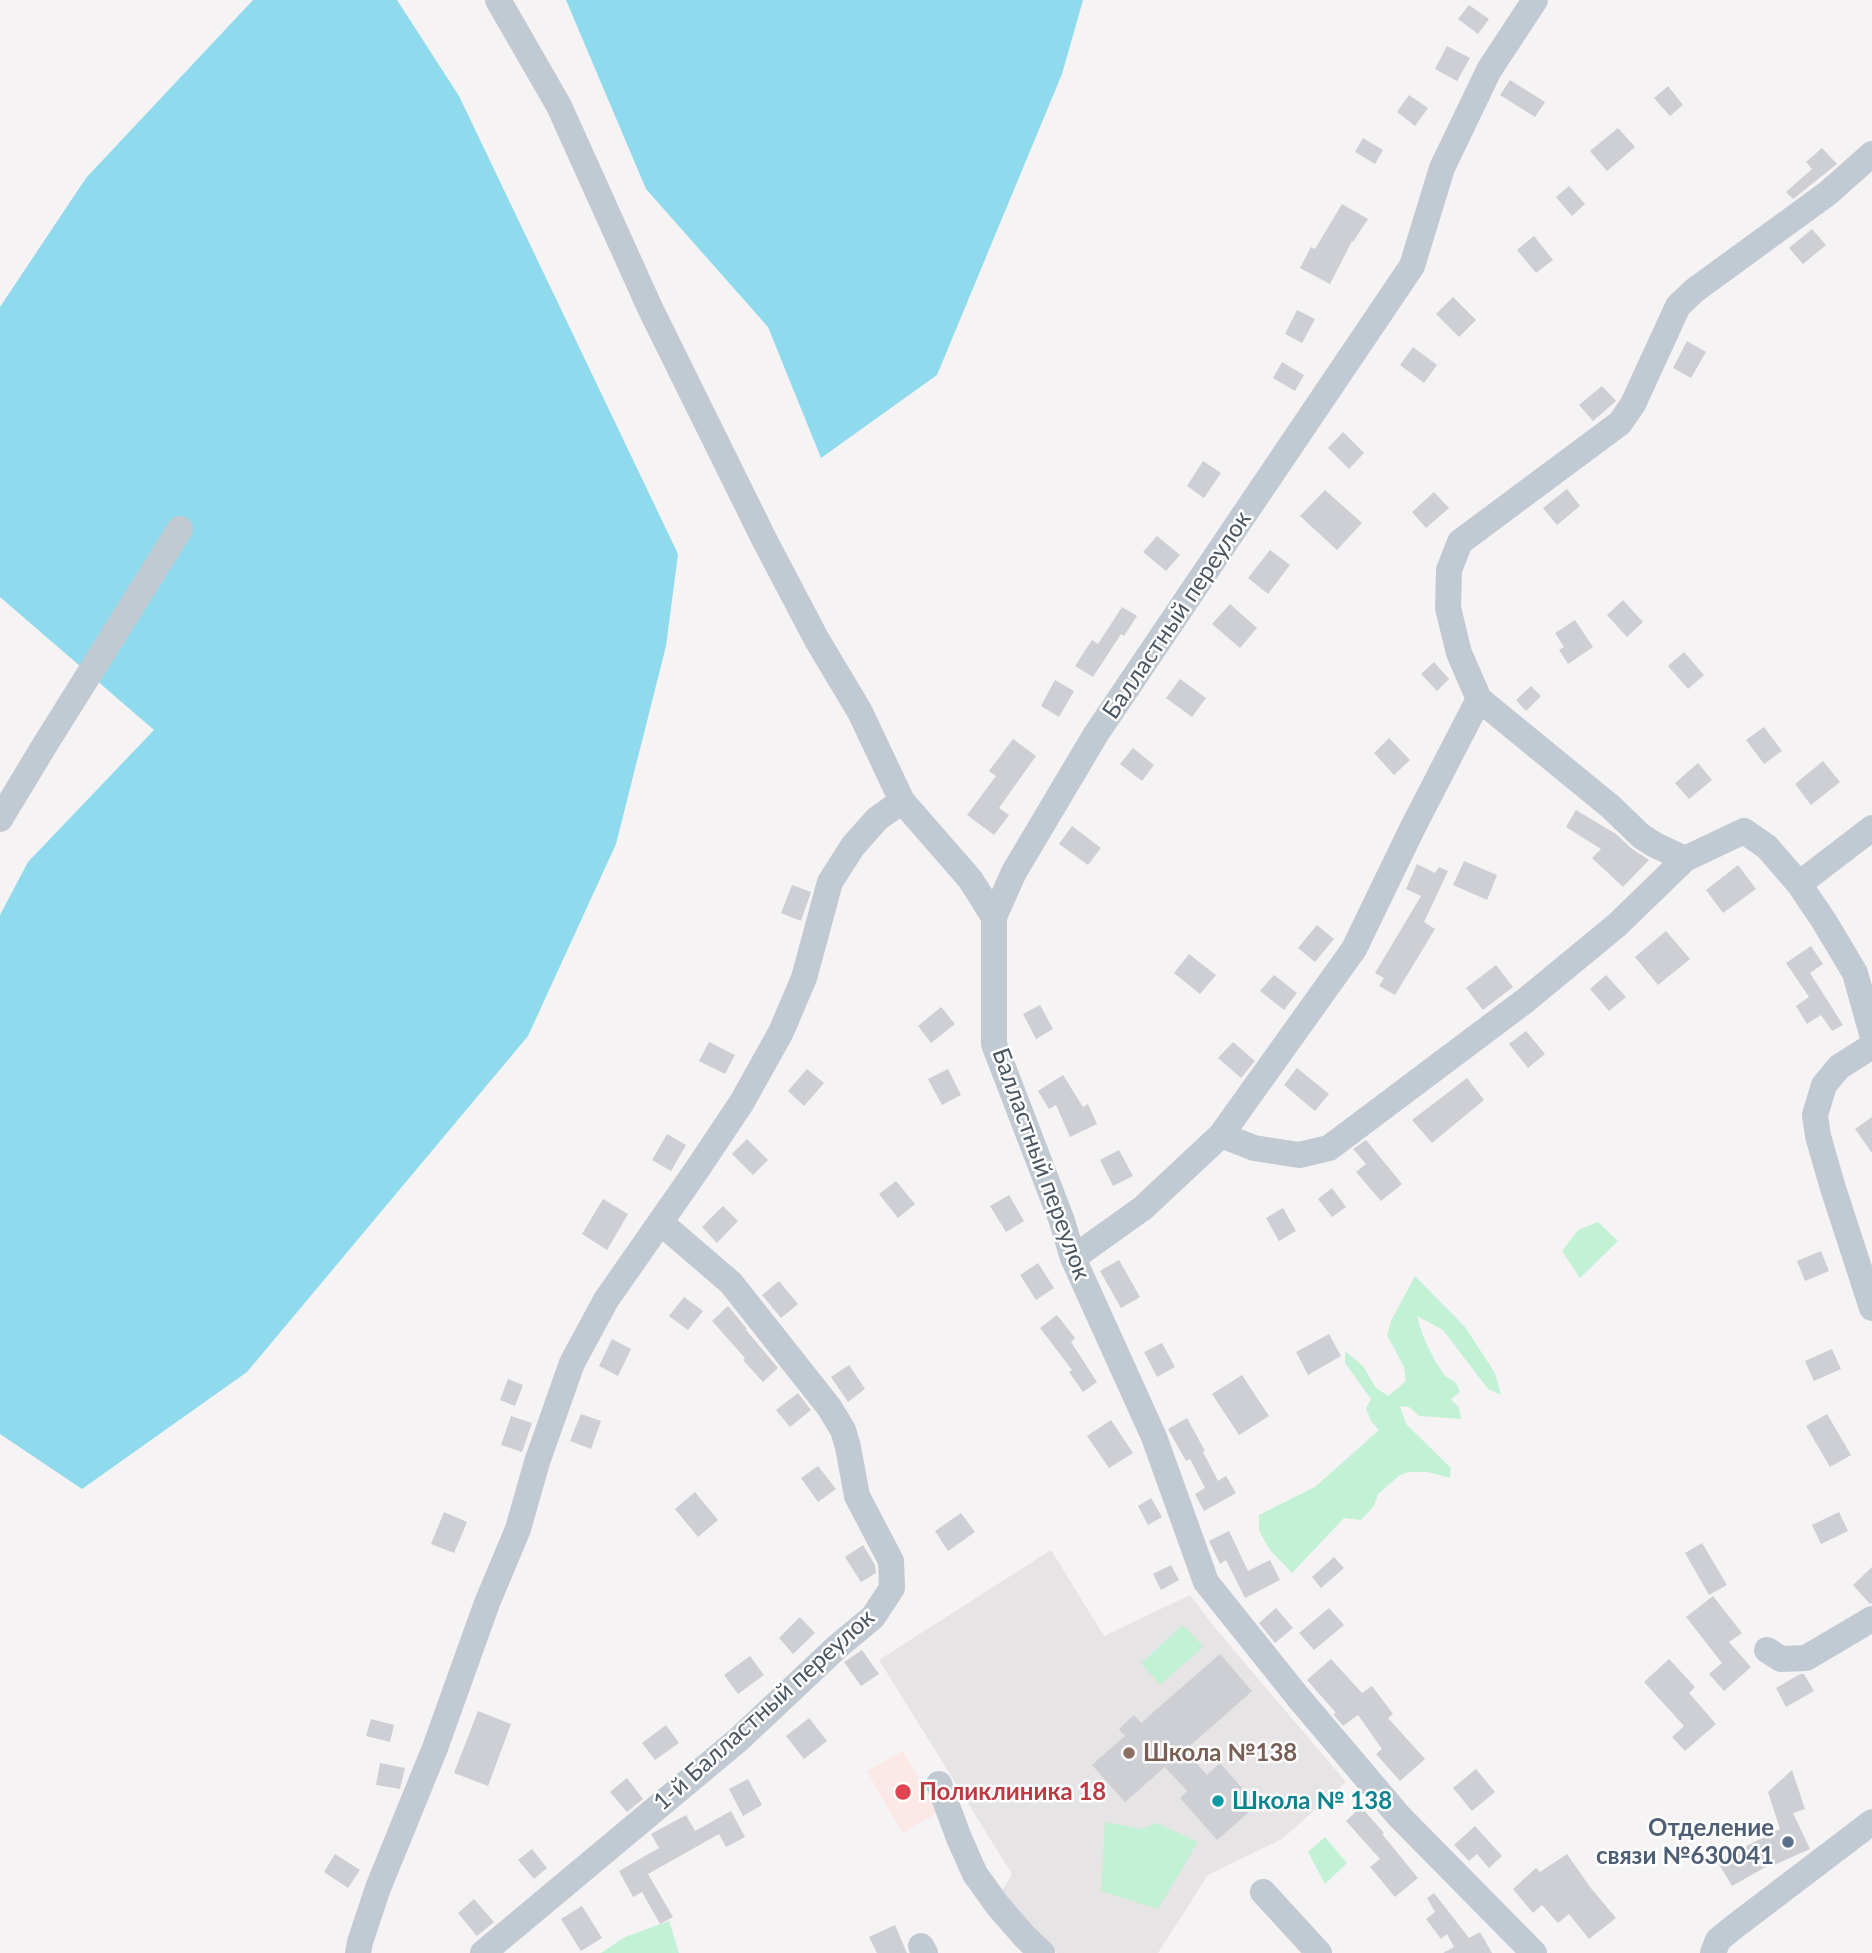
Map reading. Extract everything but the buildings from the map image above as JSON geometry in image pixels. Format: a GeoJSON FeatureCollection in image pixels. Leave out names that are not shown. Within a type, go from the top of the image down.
{"type":"FeatureCollection","features":[{"type":"Feature","properties":{"kind":"street"},"geometry":{"type":"LineString","coordinates":[[498,0],[558,106],[650,308],[765,541],[817,640],[860,712],[902,801],[970,879],[994,917]]}},
{"type":"Feature","properties":{"kind":"street","name":"Балластный переулок"},"geometry":{"type":"LineString","coordinates":[[1534,1953],[1398,1815],[1297,1697],[1206,1582],[1154,1437],[1073,1258],[1062,1221],[994,1044],[994,917],[1014,872],[1096,734],[1412,266],[1442,167],[1489,70],[1535,0]]}},
{"type":"Feature","properties":{"kind":"street"},"geometry":{"type":"LineString","coordinates":[[1685,859],[1641,836],[1611,807],[1479,699],[1459,653],[1448,608],[1449,570],[1460,542],[1620,423],[1633,404],[1678,306],[1828,193],[1872,154]]}},
{"type":"Feature","properties":{"kind":"street"},"geometry":{"type":"LineString","coordinates":[[0,819],[180,529]]}},
{"type":"Feature","properties":{"kind":"street"},"geometry":{"type":"LineString","coordinates":[[1073,1258],[1143,1208],[1221,1135],[1354,949],[1479,699]]}},
{"type":"Feature","properties":{"kind":"street"},"geometry":{"type":"LineString","coordinates":[[358,1953],[378,1888],[435,1748],[487,1603],[517,1530],[537,1462],[572,1363],[606,1300],[742,1102],[781,1032],[804,978],[830,882],[853,846],[877,819],[902,801]]}},
{"type":"Feature","properties":{"kind":"street"},"geometry":{"type":"LineString","coordinates":[[1799,884],[1872,828]]}},
{"type":"Feature","properties":{"kind":"street"},"geometry":{"type":"LineString","coordinates":[[1221,1135],[1254,1148],[1299,1155],[1329,1148],[1526,1000],[1617,925],[1685,859],[1744,831],[1767,847],[1799,884],[1824,921],[1855,973],[1872,1034]]}},
{"type":"Feature","properties":{"kind":"street"},"geometry":{"type":"LineString","coordinates":[[1872,1046],[1839,1067],[1825,1086],[1815,1115],[1832,1185],[1872,1308]]}},
{"type":"Feature","properties":{"kind":"street","name":"1-й Балластный переулок"},"geometry":{"type":"LineString","coordinates":[[483,1953],[738,1740],[837,1647],[873,1618],[892,1588],[891,1561],[857,1496],[843,1430],[829,1407],[731,1283],[660,1222]]}},
{"type":"Feature","properties":{"kind":"street"},"geometry":{"type":"LineString","coordinates":[[1768,1650],[1781,1659],[1806,1658],[1872,1619]]}},
{"type":"Feature","properties":{"kind":"street"},"geometry":{"type":"LineString","coordinates":[[939,1784],[975,1874],[998,1906],[1042,1953]]}},
{"type":"Feature","properties":{"kind":"street"},"geometry":{"type":"LineString","coordinates":[[1713,1953],[1718,1940],[1872,1822]]}},
{"type":"Feature","properties":{"kind":"street"},"geometry":{"type":"LineString","coordinates":[[1263,1892],[1319,1953]]}},
{"type":"Feature","properties":{"kind":"shaded area","name":"Школа №138"},"geometry":{"type":"Polygon","coordinates":[[[1051,1550],[1104,1636],[1190,1595],[1346,1782],[1282,1839],[1208,1875],[1158,1953],[1057,1953],[1000,1894],[1012,1874],[879,1660],[1051,1550]]]}},
{"type":"Feature","properties":{"kind":"shaded area","name":"Поликлиника 18"},"geometry":{"type":"Polygon","coordinates":[[[903,1751],[938,1813],[902,1833],[867,1771],[903,1751]]]}},
{"type":"Feature","properties":{"kind":"green space"},"geometry":{"type":"Polygon","coordinates":[[[1598,1222],[1618,1241],[1580,1278],[1562,1251],[1578,1230],[1598,1222]]]}},
{"type":"Feature","properties":{"kind":"green space"},"geometry":{"type":"Polygon","coordinates":[[[1415,1276],[1465,1327],[1495,1373],[1501,1395],[1488,1389],[1443,1330],[1417,1316],[1435,1361],[1445,1376],[1456,1383],[1460,1392],[1451,1399],[1459,1408],[1461,1419],[1419,1416],[1409,1407],[1400,1406],[1406,1424],[1451,1468],[1450,1478],[1428,1472],[1400,1475],[1378,1494],[1374,1506],[1361,1520],[1344,1518],[1292,1573],[1270,1550],[1259,1531],[1259,1515],[1315,1487],[1379,1430],[1371,1421],[1366,1408],[1371,1399],[1345,1363],[1345,1351],[1363,1366],[1376,1388],[1388,1396],[1406,1381],[1404,1367],[1387,1335],[1391,1321],[1415,1276]]]}},
{"type":"Feature","properties":{"kind":"green space"},"geometry":{"type":"Polygon","coordinates":[[[1183,1625],[1203,1647],[1160,1685],[1141,1663],[1183,1625]]]}},
{"type":"Feature","properties":{"kind":"green space"},"geometry":{"type":"Polygon","coordinates":[[[1105,1822],[1142,1829],[1157,1823],[1198,1842],[1158,1909],[1101,1891],[1105,1822]]]}},
{"type":"Feature","properties":{"kind":"green space"},"geometry":{"type":"Polygon","coordinates":[[[1325,1837],[1347,1863],[1325,1884],[1308,1852],[1325,1837]]]}},
{"type":"Feature","properties":{"kind":"green space"},"geometry":{"type":"Polygon","coordinates":[[[669,1921],[679,1953],[601,1953],[625,1937],[669,1921]]]}},
{"type":"Feature","properties":{"kind":"water"},"geometry":{"type":"Polygon","coordinates":[[[253,0],[397,0],[459,96],[678,554],[666,646],[616,844],[528,1036],[247,1372],[82,1489],[0,1434],[0,915],[28,862],[154,730],[0,597],[0,307],[86,178],[253,0]]]}},
{"type":"Feature","properties":{"kind":"water"},"geometry":{"type":"Polygon","coordinates":[[[566,0],[1083,0],[1062,74],[937,375],[821,458],[768,327],[646,189],[566,0]]]}},
{"type":"Feature","properties":{"kind":"place","name":"Школа №138"},"geometry":{"type":"Point","coordinates":[1129,1753]}},
{"type":"Feature","properties":{"kind":"place","name":"Поликлиника 18"},"geometry":{"type":"Point","coordinates":[903,1792]}},
{"type":"Feature","properties":{"kind":"place","name":"Школа № 138"},"geometry":{"type":"Point","coordinates":[1218,1801]}},
{"type":"Feature","properties":{"kind":"place","name":"Отделение связи №630041"},"geometry":{"type":"Point","coordinates":[1788,1842]}}]}
